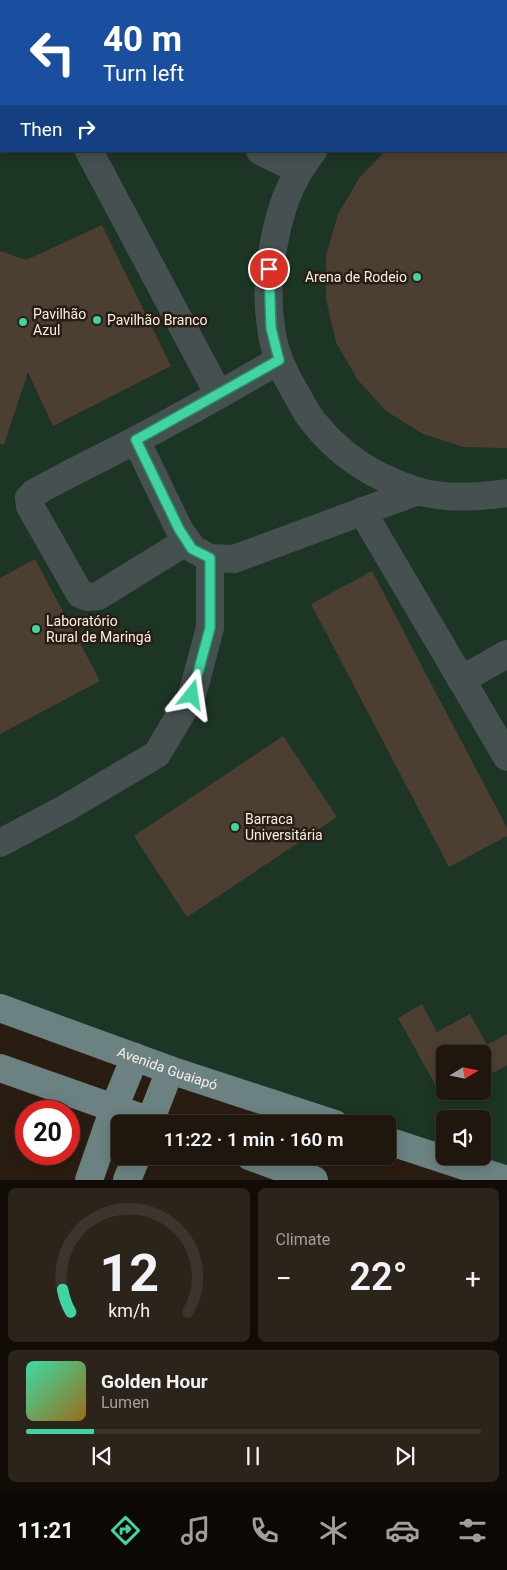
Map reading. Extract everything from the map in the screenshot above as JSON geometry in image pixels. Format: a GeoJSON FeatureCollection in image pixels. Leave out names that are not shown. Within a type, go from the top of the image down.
{"type":"FeatureCollection","features":[{"type":"Feature","properties":{"kind":"main road","name":"Avenida Guaiapó"},"geometry":{"type":"LineString","coordinates":[[0,1008],[170,1070],[308,1115]]}},
{"type":"Feature","properties":{"kind":"main road"},"geometry":{"type":"LineString","coordinates":[[89,1180],[114,1108],[135,1057]]}},
{"type":"Feature","properties":{"kind":"main road"},"geometry":{"type":"LineString","coordinates":[[0,1068],[132,1115]]}},
{"type":"Feature","properties":{"kind":"main road"},"geometry":{"type":"LineString","coordinates":[[156,1115],[170,1070]]}},
{"type":"Feature","properties":{"kind":"main road"},"geometry":{"type":"LineString","coordinates":[[396,1144],[507,1180]]}},
{"type":"Feature","properties":{"kind":"main road"},"geometry":{"type":"LineString","coordinates":[[128,1180],[134,1165]]}},
{"type":"Feature","properties":{"kind":"main road"},"geometry":{"type":"LineString","coordinates":[[273,1165],[314,1180]]}},
{"type":"Feature","properties":{"kind":"lane"},"geometry":{"type":"LineString","coordinates":[[90,152],[219,395]]}},
{"type":"Feature","properties":{"kind":"lane"},"geometry":{"type":"LineString","coordinates":[[265,152],[306,161],[284,200],[276,229],[269,269],[271,328],[279,360],[311,419],[330,441],[361,466],[386,479],[418,491],[444,496],[507,493]]}},
{"type":"Feature","properties":{"kind":"lane"},"geometry":{"type":"LineString","coordinates":[[187,540],[98,596],[88,597],[80,594],[30,506],[29,498],[34,493],[72,471],[136,440],[279,360]]}},
{"type":"Feature","properties":{"kind":"lane"},"geometry":{"type":"LineString","coordinates":[[136,440],[179,529],[192,549],[210,558],[234,559],[418,491]]}},
{"type":"Feature","properties":{"kind":"lane"},"geometry":{"type":"LineString","coordinates":[[362,512],[507,757]]}},
{"type":"Feature","properties":{"kind":"lane"},"geometry":{"type":"LineString","coordinates":[[0,843],[66,808],[156,754],[192,695],[210,628],[210,558]]}},
{"type":"Feature","properties":{"kind":"lane"},"geometry":{"type":"LineString","coordinates":[[461,680],[507,654]]}},
{"type":"Feature","properties":{"kind":"green space"},"geometry":{"type":"Polygon","coordinates":[[[0,152],[507,152],[507,1180],[461,1165],[491,1165],[491,1110],[436,1110],[436,1157],[396,1144],[396,1115],[309,1115],[0,1010],[0,152]]]}},
{"type":"Feature","properties":{"kind":"building","name":"Arena de Rodeio"},"geometry":{"type":"Polygon","coordinates":[[[384,152],[507,152],[507,448],[464,447],[423,434],[386,411],[357,379],[336,342],[326,299],[326,256],[338,214],[360,177],[384,152]]]}},
{"type":"Feature","properties":{"kind":"building","name":"Pavilhão Branco"},"geometry":{"type":"Polygon","coordinates":[[[102,225],[171,366],[53,426],[28,372],[4,445],[0,444],[0,251],[26,260],[102,225]]]}},
{"type":"Feature","properties":{"kind":"building","name":"Laboratório Rural de Maringá"},"geometry":{"type":"Polygon","coordinates":[[[35,559],[100,681],[0,734],[0,578],[35,559]]]}},
{"type":"Feature","properties":{"kind":"building"},"geometry":{"type":"Polygon","coordinates":[[[372,571],[507,828],[507,836],[449,867],[311,604],[372,571]]]}},
{"type":"Feature","properties":{"kind":"building","name":"Barraca Universitária"},"geometry":{"type":"Polygon","coordinates":[[[283,736],[337,817],[187,917],[134,836],[283,736]]]}},
{"type":"Feature","properties":{"kind":"building"},"geometry":{"type":"Polygon","coordinates":[[[422,1004],[437,1032],[470,1014],[487,1045],[436,1045],[436,1086],[398,1018],[422,1004]]]}},
{"type":"Feature","properties":{"kind":"building"},"geometry":{"type":"Polygon","coordinates":[[[507,1034],[507,1065],[491,1074],[491,1045],[487,1045],[507,1034]]]}},
{"type":"Feature","properties":{"kind":"place","name":"Arena de Rodeio"},"geometry":{"type":"Point","coordinates":[417,277]}},
{"type":"Feature","properties":{"kind":"place","name":"Pavilhão Branco"},"geometry":{"type":"Point","coordinates":[97,320]}},
{"type":"Feature","properties":{"kind":"place","name":"Pavilhão Azul"},"geometry":{"type":"Point","coordinates":[23,322]}},
{"type":"Feature","properties":{"kind":"place","name":"Laboratório Rural de Maringá"},"geometry":{"type":"Point","coordinates":[36,629]}},
{"type":"Feature","properties":{"kind":"place","name":"Barraca Universitária"},"geometry":{"type":"Point","coordinates":[235,827]}},
{"type":"Feature","properties":{"kind":"route"},"geometry":{"type":"LineString","coordinates":[[192,695],[210,628],[210,558],[192,549],[179,529],[136,440],[279,360],[271,328],[269,269]]}}]}
